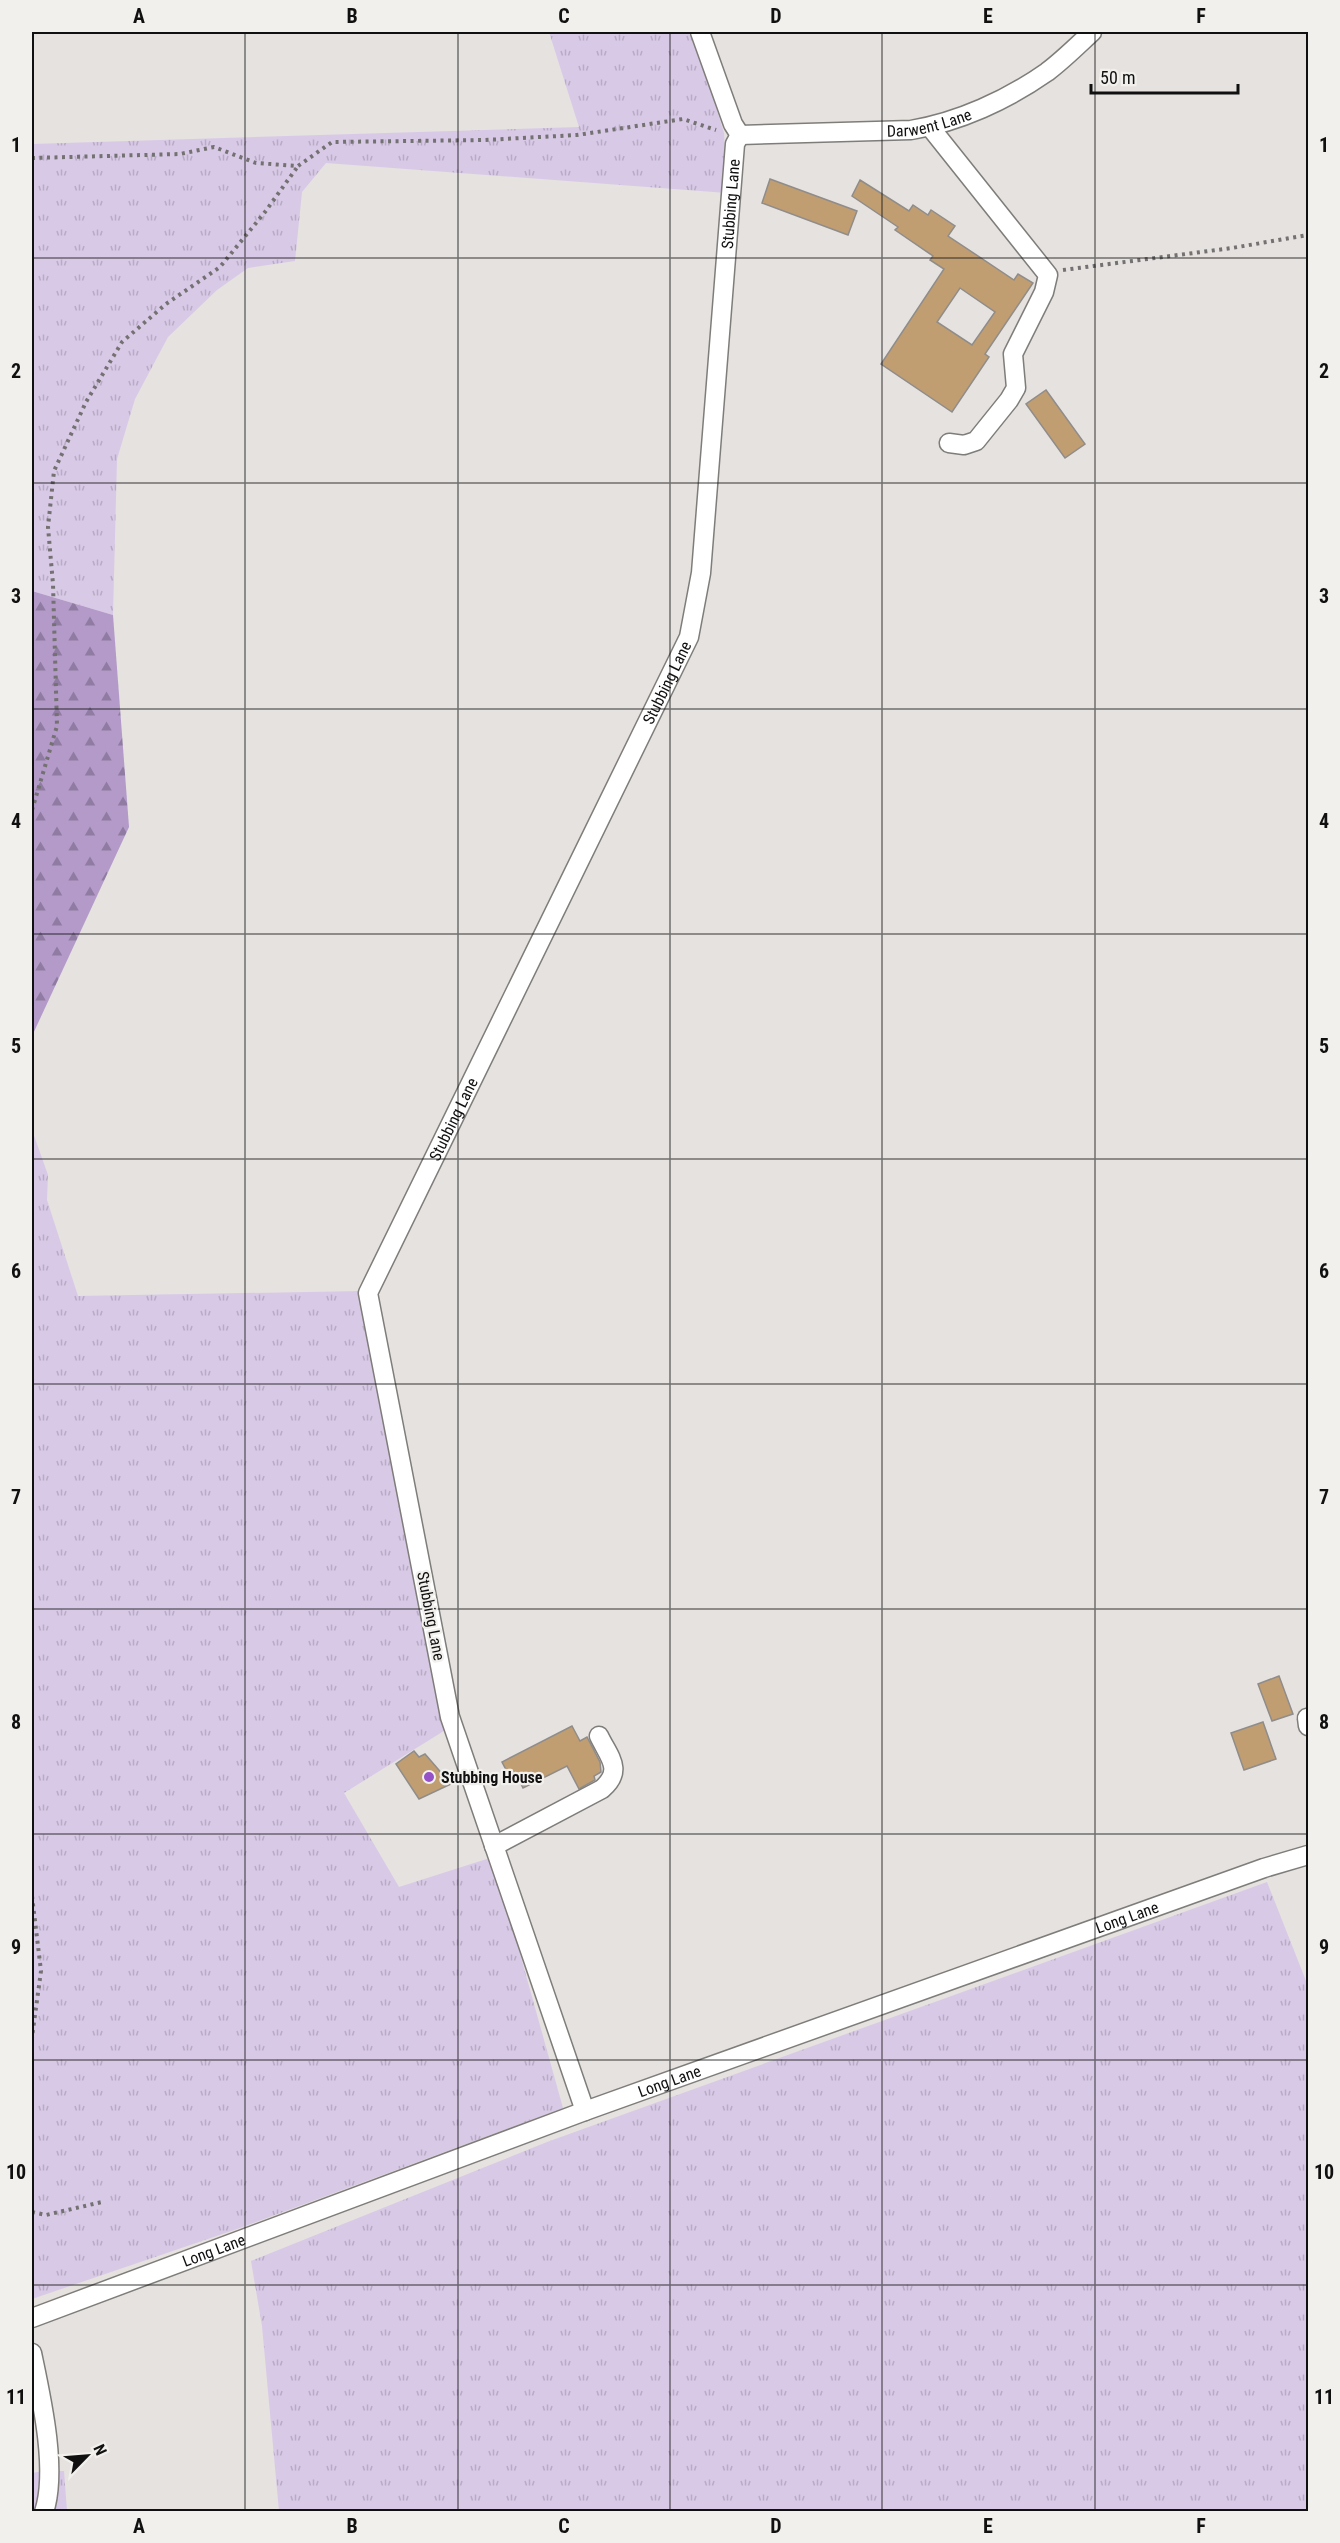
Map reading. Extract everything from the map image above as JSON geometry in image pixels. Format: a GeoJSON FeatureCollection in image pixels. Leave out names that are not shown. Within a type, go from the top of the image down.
{"type":"FeatureCollection","features":[{"type":"Feature","properties":{"kind":"street"},"geometry":{"type":"LineString","coordinates":[[700,32],[733,124],[740,135]]}},
{"type":"Feature","properties":{"kind":"street","name":"Darwent Lane"},"geometry":{"type":"LineString","coordinates":[[740,135],[911,130],[930,127],[979,110],[1014,92],[1048,71],[1092,32]]}},
{"type":"Feature","properties":{"kind":"street"},"geometry":{"type":"LineString","coordinates":[[930,127],[1048,275],[1044,292],[1013,354],[1016,388],[1009,400],[976,441],[964,445],[949,443]]}},
{"type":"Feature","properties":{"kind":"street","name":"Stubbing Lane"},"geometry":{"type":"LineString","coordinates":[[585,2111],[450,1717],[368,1293],[689,637],[701,573],[735,144],[740,135]]}},
{"type":"Feature","properties":{"kind":"street"},"geometry":{"type":"LineString","coordinates":[[494,1846],[602,1789],[609,1783],[614,1776],[615,1768],[598,1736]]}},
{"type":"Feature","properties":{"kind":"street","name":"Long Lane"},"geometry":{"type":"LineString","coordinates":[[32,2318],[585,2111],[1242,1876],[1308,1855]]}},
{"type":"Feature","properties":{"kind":"street"},"geometry":{"type":"LineString","coordinates":[[32,2353],[51,2487],[44,2511]]}},
{"type":"Feature","properties":{"kind":"path"},"geometry":{"type":"LineString","coordinates":[[32,810],[57,726],[48,527],[54,471],[86,402],[122,342],[166,304],[220,267],[265,212],[298,165],[332,142],[485,140],[577,135],[683,119],[740,135]]}},
{"type":"Feature","properties":{"kind":"path"},"geometry":{"type":"LineString","coordinates":[[32,158],[180,154],[214,147],[256,163],[298,165]]}},
{"type":"Feature","properties":{"kind":"path"},"geometry":{"type":"LineString","coordinates":[[1048,275],[1058,270],[1232,248],[1308,235]]}},
{"type":"Feature","properties":{"kind":"path"},"geometry":{"type":"LineString","coordinates":[[32,1896],[41,1971],[32,2037]]}},
{"type":"Feature","properties":{"kind":"path"},"geometry":{"type":"LineString","coordinates":[[32,2212],[46,2215],[102,2202]]}},
{"type":"Feature","properties":{"kind":"green space"},"geometry":{"type":"Polygon","coordinates":[[[549,32],[693,32],[724,133],[727,193],[326,163],[302,192],[295,261],[248,268],[217,290],[168,337],[135,399],[117,459],[113,615],[32,591],[32,144],[579,127],[549,32]]]}},
{"type":"Feature","properties":{"kind":"green space"},"geometry":{"type":"Polygon","coordinates":[[[32,591],[113,615],[129,827],[32,1036],[32,591]]]}},
{"type":"Feature","properties":{"kind":"green space"},"geometry":{"type":"Polygon","coordinates":[[[32,1130],[48,1175],[47,1200],[78,1296],[362,1291],[447,1729],[344,1793],[399,1887],[493,1857],[563,2108],[237,2229],[32,2299],[32,1130]]]}},
{"type":"Feature","properties":{"kind":"green space"},"geometry":{"type":"Polygon","coordinates":[[[1267,1882],[1308,1986],[1308,2511],[279,2511],[262,2326],[251,2261],[547,2142],[1267,1882]]]}},
{"type":"Feature","properties":{"kind":"green space"},"geometry":{"type":"Polygon","coordinates":[[[64,2471],[67,2511],[32,2512],[32,2473],[64,2471]]]}},
{"type":"Feature","properties":{"kind":"building"},"geometry":{"type":"Polygon","coordinates":[[[770,179],[857,211],[848,235],[762,203],[770,179]]]}},
{"type":"Feature","properties":{"kind":"building"},"geometry":{"type":"Polygon","coordinates":[[[860,180],[909,211],[913,205],[928,215],[931,210],[955,226],[948,236],[1014,280],[1018,274],[1033,283],[985,354],[989,357],[952,412],[881,364],[944,269],[930,260],[933,256],[895,230],[898,227],[852,196],[860,180]],[[960,288],[937,322],[972,345],[995,312],[960,288]]]}},
{"type":"Feature","properties":{"kind":"building"},"geometry":{"type":"Polygon","coordinates":[[[1046,390],[1085,444],[1065,458],[1026,404],[1046,390]]]}},
{"type":"Feature","properties":{"kind":"building"},"geometry":{"type":"Polygon","coordinates":[[[1279,1676],[1293,1714],[1272,1721],[1258,1684],[1279,1676]]]}},
{"type":"Feature","properties":{"kind":"building"},"geometry":{"type":"Polygon","coordinates":[[[1263,1722],[1276,1759],[1244,1770],[1231,1733],[1263,1722]]]}},
{"type":"Feature","properties":{"kind":"building"},"geometry":{"type":"Polygon","coordinates":[[[572,1726],[580,1741],[587,1737],[600,1762],[601,1772],[594,1776],[595,1780],[579,1789],[567,1766],[523,1788],[519,1780],[513,1783],[502,1762],[572,1726]]]}},
{"type":"Feature","properties":{"kind":"building","name":"Stubbing House"},"geometry":{"type":"Polygon","coordinates":[[[414,1751],[419,1757],[425,1754],[451,1784],[419,1799],[396,1764],[414,1751]]]}},
{"type":"Feature","properties":{"kind":"place","name":"Stubbing House"},"geometry":{"type":"Point","coordinates":[429,1777]}}]}
